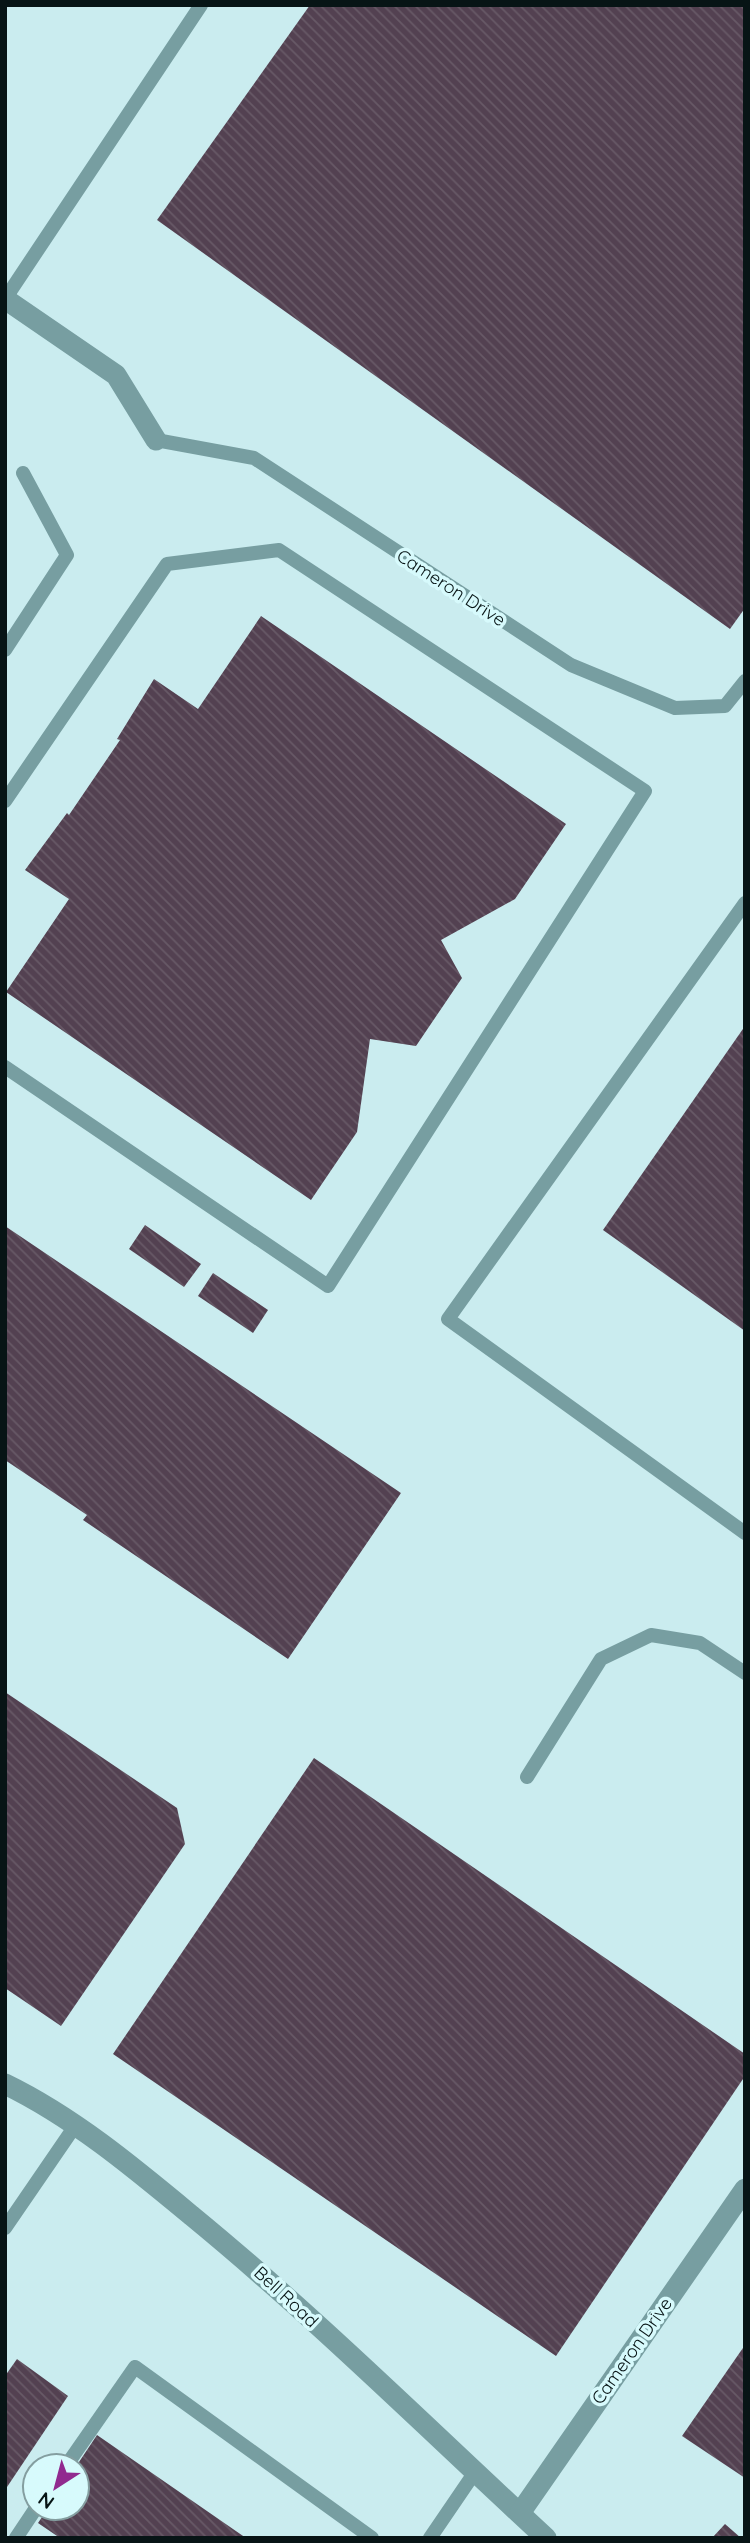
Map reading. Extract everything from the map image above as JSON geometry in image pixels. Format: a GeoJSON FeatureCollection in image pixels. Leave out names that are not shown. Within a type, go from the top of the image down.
{"type":"FeatureCollection","features":[{"type":"Feature","properties":{"kind":"street"},"geometry":{"type":"LineString","coordinates":[[5,299],[116,375],[156,440]]}},
{"type":"Feature","properties":{"kind":"street","name":"Bell Road"},"geometry":{"type":"LineString","coordinates":[[5,2084],[42,2102],[141,2174],[247,2261],[546,2538]]}},
{"type":"Feature","properties":{"kind":"street","name":"Cameron Drive"},"geometry":{"type":"LineString","coordinates":[[520,2513],[745,2189]]}},
{"type":"Feature","properties":{"kind":"lane"},"geometry":{"type":"LineString","coordinates":[[5,299],[201,5]]}},
{"type":"Feature","properties":{"kind":"lane","name":"Cameron Drive"},"geometry":{"type":"LineString","coordinates":[[156,440],[254,458],[570,666],[675,708],[725,706],[745,681]]}},
{"type":"Feature","properties":{"kind":"lane"},"geometry":{"type":"LineString","coordinates":[[5,650],[67,555],[23,473]]}},
{"type":"Feature","properties":{"kind":"lane"},"geometry":{"type":"LineString","coordinates":[[5,801],[167,564],[279,550],[645,791],[328,1286],[5,1067]]}},
{"type":"Feature","properties":{"kind":"lane"},"geometry":{"type":"LineString","coordinates":[[745,904],[448,1319],[745,1533]]}},
{"type":"Feature","properties":{"kind":"lane"},"geometry":{"type":"LineString","coordinates":[[527,1777],[601,1659],[651,1635],[700,1643],[745,1674]]}},
{"type":"Feature","properties":{"kind":"lane"},"geometry":{"type":"LineString","coordinates":[[5,2228],[75,2126]]}},
{"type":"Feature","properties":{"kind":"lane"},"geometry":{"type":"LineString","coordinates":[[76,2452],[135,2367],[372,2538]]}},
{"type":"Feature","properties":{"kind":"lane"},"geometry":{"type":"LineString","coordinates":[[430,2538],[475,2472]]}},
{"type":"Feature","properties":{"kind":"lane"},"geometry":{"type":"LineString","coordinates":[[16,2538],[27,2522]]}},
{"type":"Feature","properties":{"kind":"building"},"geometry":{"type":"Polygon","coordinates":[[[310,5],[745,5],[745,608],[730,629],[157,220],[310,5]]]}},
{"type":"Feature","properties":{"kind":"building"},"geometry":{"type":"Polygon","coordinates":[[[261,616],[566,824],[515,899],[441,940],[462,978],[416,1046],[370,1039],[357,1132],[311,1200],[6,992],[69,899],[25,870],[67,813],[69,815],[120,740],[117,739],[154,679],[198,709],[261,616]]]}},
{"type":"Feature","properties":{"kind":"building"},"geometry":{"type":"Polygon","coordinates":[[[745,1026],[745,1331],[603,1230],[745,1026]]]}},
{"type":"Feature","properties":{"kind":"building"},"geometry":{"type":"Polygon","coordinates":[[[145,1225],[201,1264],[184,1287],[129,1249],[145,1225]]]}},
{"type":"Feature","properties":{"kind":"building"},"geometry":{"type":"Polygon","coordinates":[[[5,1226],[401,1493],[288,1659],[83,1520],[87,1515],[5,1460],[5,1226]]]}},
{"type":"Feature","properties":{"kind":"building"},"geometry":{"type":"Polygon","coordinates":[[[213,1273],[268,1310],[253,1333],[198,1296],[213,1273]]]}},
{"type":"Feature","properties":{"kind":"building"},"geometry":{"type":"Polygon","coordinates":[[[5,1692],[177,1808],[185,1844],[61,2026],[5,1988],[5,1692]]]}},
{"type":"Feature","properties":{"kind":"building"},"geometry":{"type":"Polygon","coordinates":[[[314,1758],[745,2054],[745,2076],[556,2356],[113,2054],[314,1758]]]}},
{"type":"Feature","properties":{"kind":"building"},"geometry":{"type":"Polygon","coordinates":[[[745,2345],[745,2478],[682,2436],[745,2345]]]}},
{"type":"Feature","properties":{"kind":"building"},"geometry":{"type":"Polygon","coordinates":[[[17,2359],[68,2396],[30,2452],[21,2452],[21,2466],[5,2490],[5,2376],[17,2359]]]}},
{"type":"Feature","properties":{"kind":"building"},"geometry":{"type":"Polygon","coordinates":[[[97,2435],[246,2538],[60,2538],[38,2523],[91,2522],[91,2452],[86,2452],[97,2435]]]}},
{"type":"Feature","properties":{"kind":"building"},"geometry":{"type":"Polygon","coordinates":[[[725,2524],[741,2538],[712,2538],[725,2524]]]}}]}
